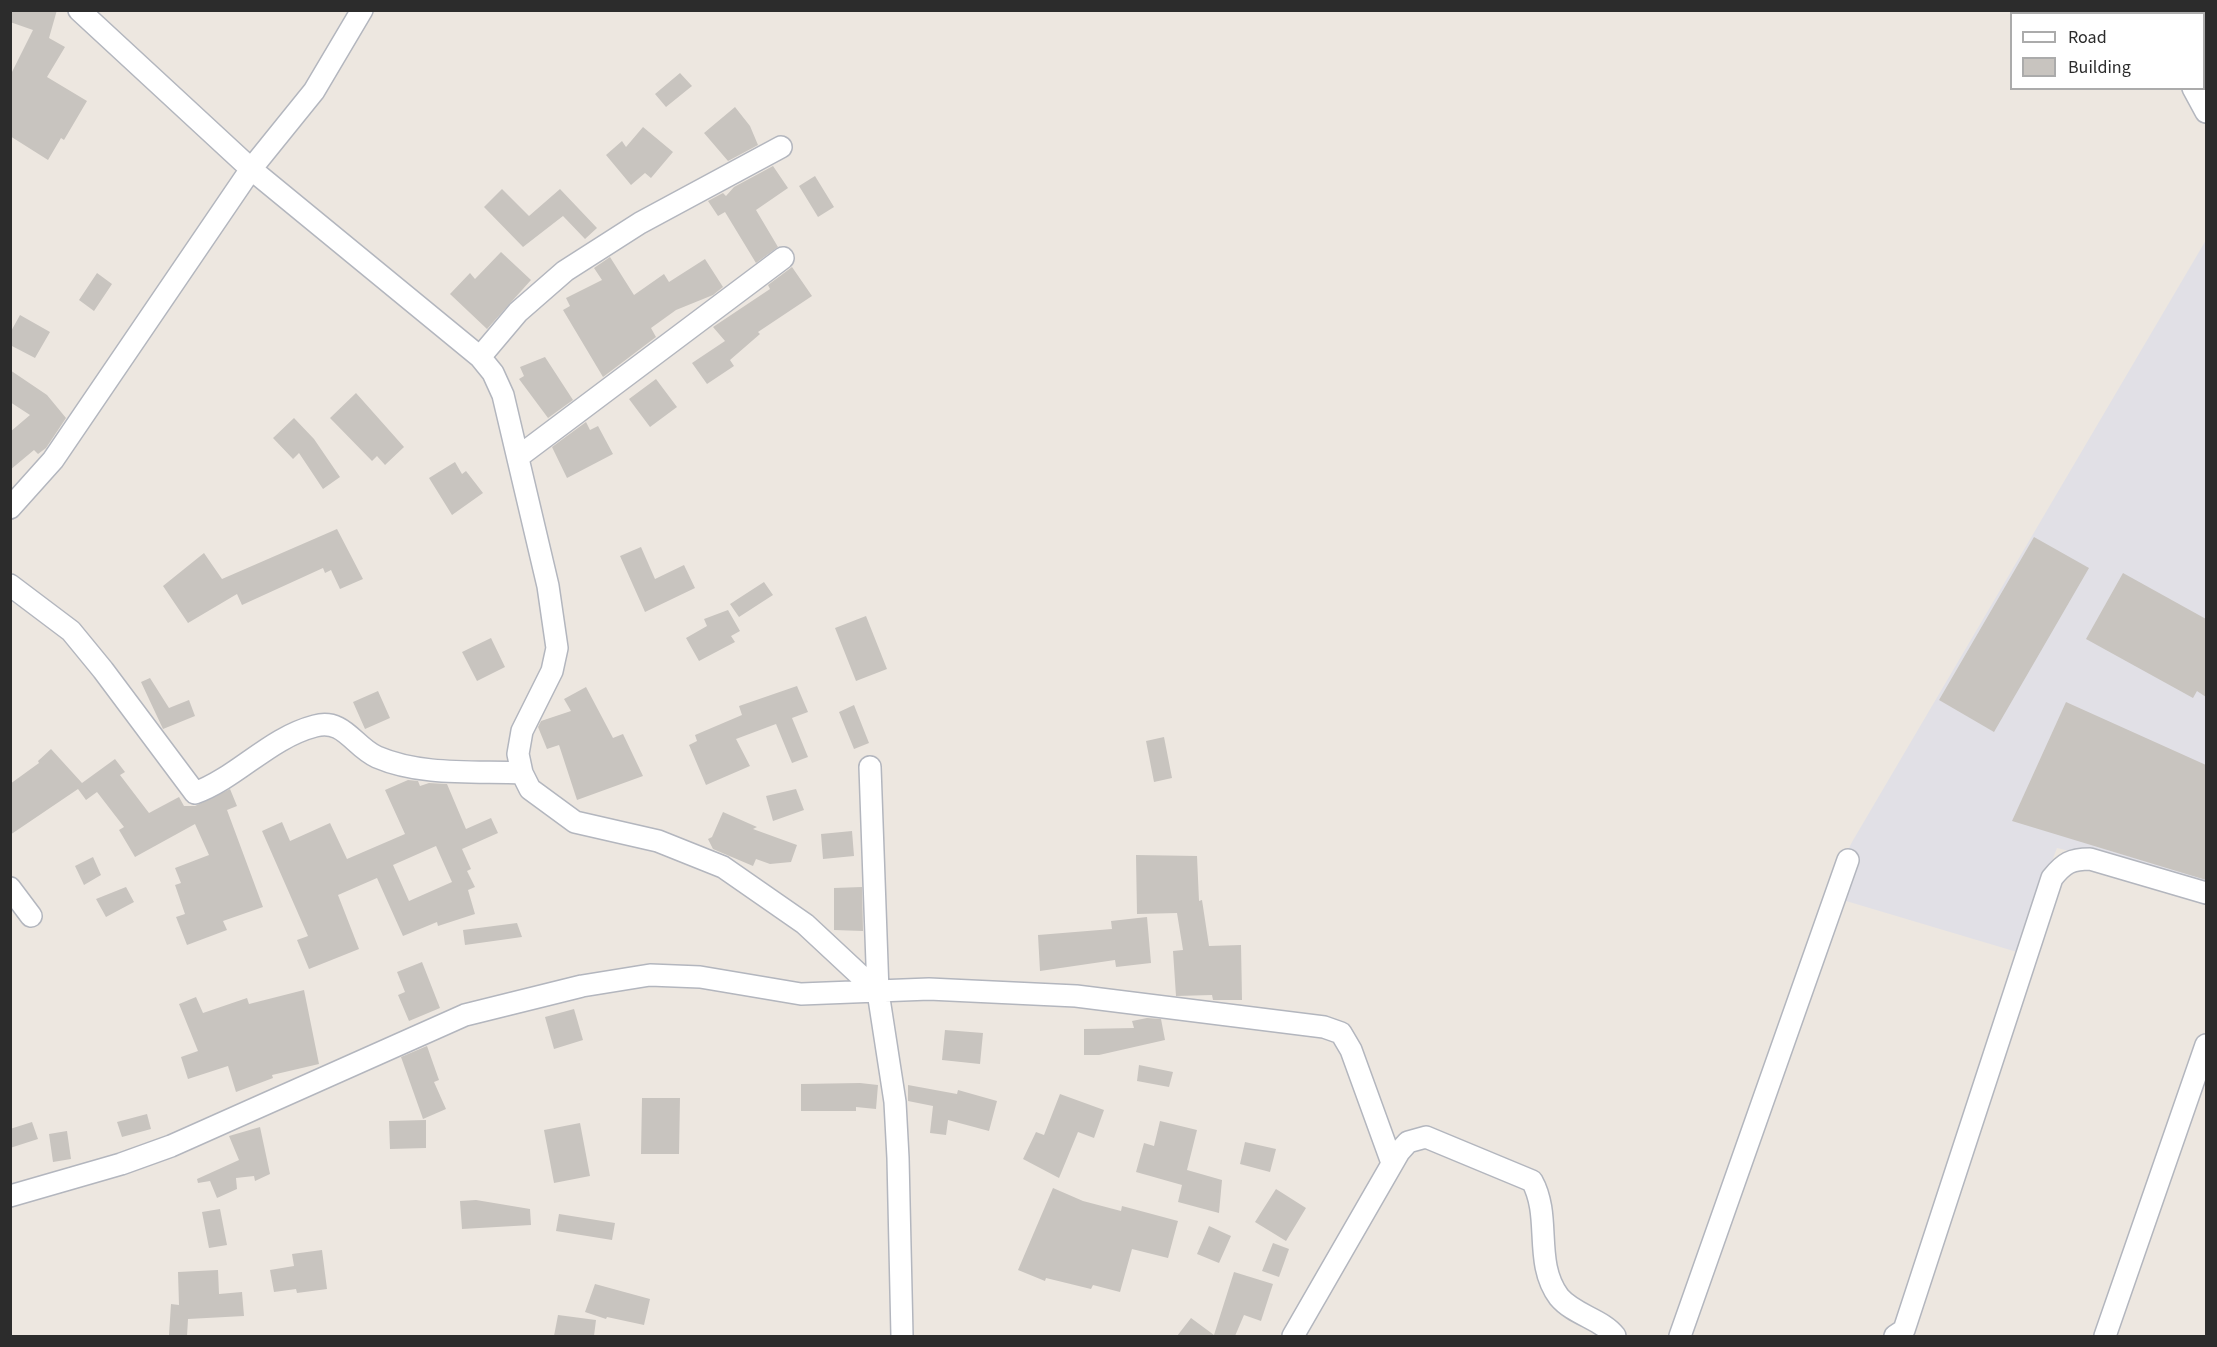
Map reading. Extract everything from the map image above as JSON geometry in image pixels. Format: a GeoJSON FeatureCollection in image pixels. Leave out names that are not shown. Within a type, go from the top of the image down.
{"type":"FeatureCollection","features":[{"type":"Feature","properties":{"kind":"street"},"geometry":{"type":"LineString","coordinates":[[79,10],[251,169],[480,357],[493,373],[503,395],[518,457],[548,586],[557,648],[552,670],[522,731],[518,754],[522,773],[530,789],[575,822],[658,841],[723,867],[805,924],[878,992]]}},
{"type":"Feature","properties":{"kind":"street"},"geometry":{"type":"LineString","coordinates":[[10,508],[53,460],[251,169],[314,92],[362,10]]}},
{"type":"Feature","properties":{"kind":"street"},"geometry":{"type":"LineString","coordinates":[[2194,90],[2206,112]]}},
{"type":"Feature","properties":{"kind":"street"},"geometry":{"type":"LineString","coordinates":[[480,357],[518,312],[565,271],[640,223],[781,147]]}},
{"type":"Feature","properties":{"kind":"street"},"geometry":{"type":"LineString","coordinates":[[518,457],[783,258]]}},
{"type":"Feature","properties":{"kind":"street"},"geometry":{"type":"LineString","coordinates":[[10,585],[71,632],[103,670],[195,793],[218,784],[252,757],[285,738],[316,726],[338,726],[375,757],[399,764],[422,769],[522,773]]}},
{"type":"Feature","properties":{"kind":"street"},"geometry":{"type":"LineString","coordinates":[[870,767],[878,992],[895,1102],[902,1336]]}},
{"type":"Feature","properties":{"kind":"street"},"geometry":{"type":"LineString","coordinates":[[1895,1336],[1904,1330],[2052,878],[2064,863],[2075,859],[2090,858],[2206,893]]}},
{"type":"Feature","properties":{"kind":"street"},"geometry":{"type":"LineString","coordinates":[[1680,1336],[1848,860]]}},
{"type":"Feature","properties":{"kind":"street"},"geometry":{"type":"LineString","coordinates":[[10,888],[31,916]]}},
{"type":"Feature","properties":{"kind":"street"},"geometry":{"type":"LineString","coordinates":[[10,1196],[121,1164],[171,1146],[465,1015],[504,1003],[582,986],[650,975],[700,977],[801,994],[929,989],[1076,996],[1324,1028],[1341,1033],[1351,1050],[1392,1163]]}},
{"type":"Feature","properties":{"kind":"street"},"geometry":{"type":"LineString","coordinates":[[2105,1336],[2206,1045]]}},
{"type":"Feature","properties":{"kind":"street"},"geometry":{"type":"LineString","coordinates":[[1293,1336],[1392,1163],[1408,1142],[1426,1137],[1532,1181],[1539,1193],[1543,1258],[1550,1280],[1560,1298],[1581,1314],[1611,1330],[1615,1336]]}},
{"type":"Feature","properties":{"kind":"shaded area"},"geometry":{"type":"Polygon","coordinates":[[[2206,240],[2206,884],[2057,848],[2017,952],[1826,895],[1852,842],[2206,240]]]}},
{"type":"Feature","properties":{"kind":"building"},"geometry":{"type":"Polygon","coordinates":[[[10,10],[57,10],[49,38],[65,47],[47,77],[87,101],[64,140],[61,138],[48,160],[10,136],[10,76],[33,30],[10,22],[10,10]]]}},
{"type":"Feature","properties":{"kind":"building"},"geometry":{"type":"Polygon","coordinates":[[[680,73],[692,86],[666,107],[655,94],[680,73]]]}},
{"type":"Feature","properties":{"kind":"building"},"geometry":{"type":"Polygon","coordinates":[[[735,107],[750,126],[758,145],[728,161],[704,133],[735,107]]]}},
{"type":"Feature","properties":{"kind":"building"},"geometry":{"type":"Polygon","coordinates":[[[643,127],[673,152],[651,178],[645,173],[631,185],[606,155],[622,141],[626,147],[643,127]]]}},
{"type":"Feature","properties":{"kind":"building"},"geometry":{"type":"Polygon","coordinates":[[[773,166],[788,188],[756,210],[778,247],[756,263],[725,212],[718,216],[708,201],[723,193],[726,196],[734,187],[773,166]]]}},
{"type":"Feature","properties":{"kind":"building"},"geometry":{"type":"Polygon","coordinates":[[[815,176],[834,207],[818,217],[799,186],[815,176]]]}},
{"type":"Feature","properties":{"kind":"building"},"geometry":{"type":"Polygon","coordinates":[[[502,189],[529,216],[560,189],[597,228],[585,239],[563,216],[523,247],[484,207],[502,189]]]}},
{"type":"Feature","properties":{"kind":"building"},"geometry":{"type":"Polygon","coordinates":[[[501,252],[531,280],[487,329],[450,294],[470,273],[475,279],[501,252]]]}},
{"type":"Feature","properties":{"kind":"building"},"geometry":{"type":"Polygon","coordinates":[[[610,257],[634,295],[664,274],[669,282],[705,259],[723,287],[713,295],[676,310],[651,328],[656,337],[603,377],[563,310],[570,306],[566,298],[602,280],[594,268],[610,257]]]}},
{"type":"Feature","properties":{"kind":"building"},"geometry":{"type":"Polygon","coordinates":[[[792,267],[812,296],[758,332],[760,334],[730,360],[734,366],[707,384],[692,363],[725,341],[713,327],[770,289],[768,285],[792,267]]]}},
{"type":"Feature","properties":{"kind":"building"},"geometry":{"type":"Polygon","coordinates":[[[97,273],[112,284],[94,311],[79,300],[97,273]]]}},
{"type":"Feature","properties":{"kind":"building"},"geometry":{"type":"Polygon","coordinates":[[[20,315],[50,332],[35,358],[10,345],[10,333],[20,315]]]}},
{"type":"Feature","properties":{"kind":"building"},"geometry":{"type":"Polygon","coordinates":[[[545,357],[573,400],[548,418],[519,379],[524,376],[520,367],[545,357]]]}},
{"type":"Feature","properties":{"kind":"building"},"geometry":{"type":"Polygon","coordinates":[[[10,370],[47,395],[66,418],[46,448],[38,454],[34,450],[10,470],[10,432],[30,415],[10,402],[10,370]]]}},
{"type":"Feature","properties":{"kind":"building"},"geometry":{"type":"Polygon","coordinates":[[[656,379],[677,407],[650,427],[629,399],[656,379]]]}},
{"type":"Feature","properties":{"kind":"building"},"geometry":{"type":"Polygon","coordinates":[[[356,393],[404,447],[385,465],[377,456],[372,461],[330,418],[356,393]]]}},
{"type":"Feature","properties":{"kind":"building"},"geometry":{"type":"Polygon","coordinates":[[[294,418],[314,439],[340,477],[323,489],[299,453],[293,459],[273,438],[294,418]]]}},
{"type":"Feature","properties":{"kind":"building"},"geometry":{"type":"Polygon","coordinates":[[[586,422],[590,430],[598,426],[613,454],[567,478],[552,447],[586,422]]]}},
{"type":"Feature","properties":{"kind":"building"},"geometry":{"type":"Polygon","coordinates":[[[455,462],[462,474],[466,471],[483,493],[452,515],[429,478],[455,462]]]}},
{"type":"Feature","properties":{"kind":"building"},"geometry":{"type":"Polygon","coordinates":[[[337,529],[363,579],[340,589],[331,570],[325,573],[323,568],[242,605],[237,594],[188,623],[163,586],[204,553],[222,579],[337,529]]]}},
{"type":"Feature","properties":{"kind":"building"},"geometry":{"type":"Polygon","coordinates":[[[2034,537],[2089,568],[1994,732],[1939,700],[2034,537]]]}},
{"type":"Feature","properties":{"kind":"building"},"geometry":{"type":"Polygon","coordinates":[[[641,547],[655,579],[684,565],[695,588],[645,612],[620,556],[641,547]]]}},
{"type":"Feature","properties":{"kind":"building"},"geometry":{"type":"Polygon","coordinates":[[[2123,573],[2206,619],[2206,697],[2197,691],[2193,698],[2086,639],[2123,573]]]}},
{"type":"Feature","properties":{"kind":"building"},"geometry":{"type":"Polygon","coordinates":[[[764,582],[773,595],[739,617],[730,604],[764,582]]]}},
{"type":"Feature","properties":{"kind":"building"},"geometry":{"type":"Polygon","coordinates":[[[728,610],[740,631],[731,636],[735,642],[699,661],[686,638],[707,626],[704,619],[728,610]]]}},
{"type":"Feature","properties":{"kind":"building"},"geometry":{"type":"Polygon","coordinates":[[[866,616],[887,669],[856,681],[835,628],[866,616]]]}},
{"type":"Feature","properties":{"kind":"building"},"geometry":{"type":"Polygon","coordinates":[[[491,638],[505,667],[477,681],[462,652],[491,638]]]}},
{"type":"Feature","properties":{"kind":"building"},"geometry":{"type":"Polygon","coordinates":[[[150,678],[169,708],[189,700],[195,716],[163,729],[141,682],[150,678]]]}},
{"type":"Feature","properties":{"kind":"building"},"geometry":{"type":"Polygon","coordinates":[[[797,686],[808,712],[792,718],[808,757],[792,763],[776,724],[736,739],[750,766],[706,785],[689,745],[697,741],[695,735],[742,715],[739,706],[797,686]]]}},
{"type":"Feature","properties":{"kind":"building"},"geometry":{"type":"Polygon","coordinates":[[[586,687],[613,738],[623,734],[643,776],[577,800],[559,745],[547,749],[538,727],[541,721],[571,711],[564,699],[586,687]]]}},
{"type":"Feature","properties":{"kind":"building"},"geometry":{"type":"Polygon","coordinates":[[[378,691],[390,718],[365,729],[353,702],[378,691]]]}},
{"type":"Feature","properties":{"kind":"building"},"geometry":{"type":"Polygon","coordinates":[[[2066,702],[2206,765],[2206,880],[2012,821],[2066,702]]]}},
{"type":"Feature","properties":{"kind":"building"},"geometry":{"type":"Polygon","coordinates":[[[854,705],[869,743],[854,749],[839,712],[854,705]]]}},
{"type":"Feature","properties":{"kind":"building"},"geometry":{"type":"Polygon","coordinates":[[[1164,737],[1172,778],[1154,782],[1146,741],[1164,737]]]}},
{"type":"Feature","properties":{"kind":"building"},"geometry":{"type":"Polygon","coordinates":[[[51,749],[82,783],[115,759],[125,772],[120,775],[149,813],[179,797],[184,806],[195,806],[230,789],[237,806],[227,810],[263,907],[223,921],[227,930],[187,945],[176,917],[185,914],[175,885],[181,883],[175,868],[209,855],[195,824],[135,857],[119,830],[124,827],[97,792],[86,800],[78,789],[10,835],[10,784],[39,763],[38,761],[51,749]]]}},
{"type":"Feature","properties":{"kind":"building"},"geometry":{"type":"Polygon","coordinates":[[[408,780],[418,781],[420,786],[429,783],[447,784],[466,829],[491,818],[498,833],[462,849],[471,869],[467,871],[475,887],[468,890],[475,914],[438,926],[437,922],[403,936],[377,878],[338,895],[359,949],[309,969],[297,940],[308,936],[262,831],[282,822],[290,841],[330,823],[347,859],[405,834],[385,790],[408,780]],[[436,846],[393,865],[409,901],[452,882],[436,846]]]}},
{"type":"Feature","properties":{"kind":"building"},"geometry":{"type":"Polygon","coordinates":[[[796,789],[804,810],[773,821],[766,796],[796,789]]]}},
{"type":"Feature","properties":{"kind":"building"},"geometry":{"type":"Polygon","coordinates":[[[723,812],[757,827],[753,829],[797,845],[791,862],[770,864],[756,859],[753,866],[713,849],[708,839],[712,837],[723,812]]]}},
{"type":"Feature","properties":{"kind":"building"},"geometry":{"type":"Polygon","coordinates":[[[852,831],[854,856],[823,859],[821,834],[852,831]]]}},
{"type":"Feature","properties":{"kind":"building"},"geometry":{"type":"Polygon","coordinates":[[[1136,855],[1197,856],[1199,901],[1202,900],[1209,946],[1241,945],[1242,1000],[1213,1000],[1212,995],[1176,996],[1173,951],[1183,950],[1177,913],[1137,914],[1136,855]]]}},
{"type":"Feature","properties":{"kind":"building"},"geometry":{"type":"Polygon","coordinates":[[[93,857],[101,875],[84,885],[75,866],[93,857]]]}},
{"type":"Feature","properties":{"kind":"building"},"geometry":{"type":"Polygon","coordinates":[[[126,887],[134,902],[106,917],[96,899],[126,887]]]}},
{"type":"Feature","properties":{"kind":"building"},"geometry":{"type":"Polygon","coordinates":[[[862,887],[863,931],[834,930],[834,888],[862,887]]]}},
{"type":"Feature","properties":{"kind":"building"},"geometry":{"type":"Polygon","coordinates":[[[1147,917],[1151,963],[1116,967],[1115,960],[1040,971],[1038,935],[1112,929],[1111,921],[1147,917]]]}},
{"type":"Feature","properties":{"kind":"building"},"geometry":{"type":"Polygon","coordinates":[[[517,923],[522,937],[465,945],[463,930],[517,923]]]}},
{"type":"Feature","properties":{"kind":"building"},"geometry":{"type":"Polygon","coordinates":[[[422,962],[440,1008],[409,1021],[398,995],[405,992],[397,972],[422,962]]]}},
{"type":"Feature","properties":{"kind":"building"},"geometry":{"type":"Polygon","coordinates":[[[304,990],[319,1064],[272,1075],[273,1078],[236,1092],[228,1066],[188,1079],[181,1057],[198,1051],[179,1004],[196,997],[203,1013],[247,998],[249,1004],[304,990]]]}},
{"type":"Feature","properties":{"kind":"building"},"geometry":{"type":"Polygon","coordinates":[[[574,1009],[583,1040],[554,1049],[545,1017],[574,1009]]]}},
{"type":"Feature","properties":{"kind":"building"},"geometry":{"type":"Polygon","coordinates":[[[1147,1018],[1161,1019],[1165,1040],[1099,1055],[1084,1055],[1084,1029],[1134,1028],[1132,1021],[1147,1018]]]}},
{"type":"Feature","properties":{"kind":"building"},"geometry":{"type":"Polygon","coordinates":[[[945,1030],[983,1033],[980,1064],[942,1060],[945,1030]]]}},
{"type":"Feature","properties":{"kind":"building"},"geometry":{"type":"Polygon","coordinates":[[[427,1046],[439,1080],[434,1082],[446,1109],[423,1119],[401,1057],[427,1046]]]}},
{"type":"Feature","properties":{"kind":"building"},"geometry":{"type":"Polygon","coordinates":[[[1139,1065],[1173,1072],[1169,1087],[1137,1081],[1139,1065]]]}},
{"type":"Feature","properties":{"kind":"building"},"geometry":{"type":"Polygon","coordinates":[[[801,1084],[878,1085],[876,1109],[856,1107],[856,1111],[801,1111],[801,1084]]]}},
{"type":"Feature","properties":{"kind":"building"},"geometry":{"type":"Polygon","coordinates":[[[908,1085],[957,1094],[958,1090],[997,1101],[989,1131],[948,1120],[946,1135],[930,1133],[933,1106],[908,1101],[908,1085]]]}},
{"type":"Feature","properties":{"kind":"building"},"geometry":{"type":"Polygon","coordinates":[[[1060,1094],[1104,1110],[1094,1138],[1078,1132],[1059,1178],[1023,1159],[1036,1132],[1044,1135],[1060,1094]]]}},
{"type":"Feature","properties":{"kind":"building"},"geometry":{"type":"Polygon","coordinates":[[[642,1098],[680,1098],[679,1154],[641,1154],[642,1098]]]}},
{"type":"Feature","properties":{"kind":"building"},"geometry":{"type":"Polygon","coordinates":[[[147,1114],[151,1129],[122,1137],[117,1122],[147,1114]]]}},
{"type":"Feature","properties":{"kind":"building"},"geometry":{"type":"Polygon","coordinates":[[[426,1120],[426,1148],[390,1149],[389,1121],[426,1120]]]}},
{"type":"Feature","properties":{"kind":"building"},"geometry":{"type":"Polygon","coordinates":[[[1160,1121],[1197,1130],[1187,1170],[1222,1180],[1219,1213],[1178,1202],[1182,1185],[1136,1172],[1144,1143],[1154,1146],[1160,1121]]]}},
{"type":"Feature","properties":{"kind":"building"},"geometry":{"type":"Polygon","coordinates":[[[32,1122],[38,1139],[10,1148],[10,1129],[32,1122]]]}},
{"type":"Feature","properties":{"kind":"building"},"geometry":{"type":"Polygon","coordinates":[[[580,1123],[590,1176],[554,1183],[544,1130],[580,1123]]]}},
{"type":"Feature","properties":{"kind":"building"},"geometry":{"type":"Polygon","coordinates":[[[260,1127],[270,1174],[255,1181],[254,1176],[236,1178],[237,1189],[217,1198],[210,1181],[198,1183],[197,1179],[239,1160],[229,1136],[260,1127]]]}},
{"type":"Feature","properties":{"kind":"building"},"geometry":{"type":"Polygon","coordinates":[[[67,1131],[71,1159],[53,1162],[49,1134],[67,1131]]]}},
{"type":"Feature","properties":{"kind":"building"},"geometry":{"type":"Polygon","coordinates":[[[1245,1142],[1276,1149],[1270,1172],[1240,1164],[1245,1142]]]}},
{"type":"Feature","properties":{"kind":"building"},"geometry":{"type":"Polygon","coordinates":[[[1053,1188],[1083,1201],[1121,1211],[1122,1206],[1178,1221],[1168,1258],[1132,1249],[1120,1292],[1093,1285],[1091,1289],[1046,1278],[1045,1281],[1018,1270],[1053,1188]]]}},
{"type":"Feature","properties":{"kind":"building"},"geometry":{"type":"Polygon","coordinates":[[[1276,1189],[1306,1208],[1286,1241],[1255,1222],[1276,1189]]]}},
{"type":"Feature","properties":{"kind":"building"},"geometry":{"type":"Polygon","coordinates":[[[476,1200],[530,1209],[531,1225],[462,1229],[460,1201],[476,1200]]]}},
{"type":"Feature","properties":{"kind":"building"},"geometry":{"type":"Polygon","coordinates":[[[220,1209],[227,1245],[209,1248],[202,1212],[220,1209]]]}},
{"type":"Feature","properties":{"kind":"building"},"geometry":{"type":"Polygon","coordinates":[[[559,1214],[615,1223],[612,1240],[556,1231],[559,1214]]]}},
{"type":"Feature","properties":{"kind":"building"},"geometry":{"type":"Polygon","coordinates":[[[1209,1226],[1231,1236],[1219,1263],[1197,1254],[1209,1226]]]}},
{"type":"Feature","properties":{"kind":"building"},"geometry":{"type":"Polygon","coordinates":[[[1273,1243],[1289,1249],[1279,1277],[1262,1271],[1273,1243]]]}},
{"type":"Feature","properties":{"kind":"building"},"geometry":{"type":"Polygon","coordinates":[[[322,1250],[327,1289],[297,1293],[296,1289],[274,1292],[270,1270],[294,1266],[292,1254],[322,1250]]]}},
{"type":"Feature","properties":{"kind":"building"},"geometry":{"type":"Polygon","coordinates":[[[218,1270],[219,1294],[242,1292],[244,1316],[188,1319],[187,1336],[169,1335],[171,1304],[179,1305],[178,1272],[218,1270]]]}},
{"type":"Feature","properties":{"kind":"building"},"geometry":{"type":"Polygon","coordinates":[[[1234,1272],[1273,1284],[1261,1321],[1244,1315],[1235,1336],[1177,1336],[1191,1318],[1214,1335],[1234,1272]]]}},
{"type":"Feature","properties":{"kind":"building"},"geometry":{"type":"Polygon","coordinates":[[[595,1284],[650,1299],[644,1325],[607,1317],[606,1319],[585,1312],[595,1284]]]}},
{"type":"Feature","properties":{"kind":"building"},"geometry":{"type":"Polygon","coordinates":[[[558,1315],[596,1320],[594,1336],[554,1336],[558,1315]]]}}]}
